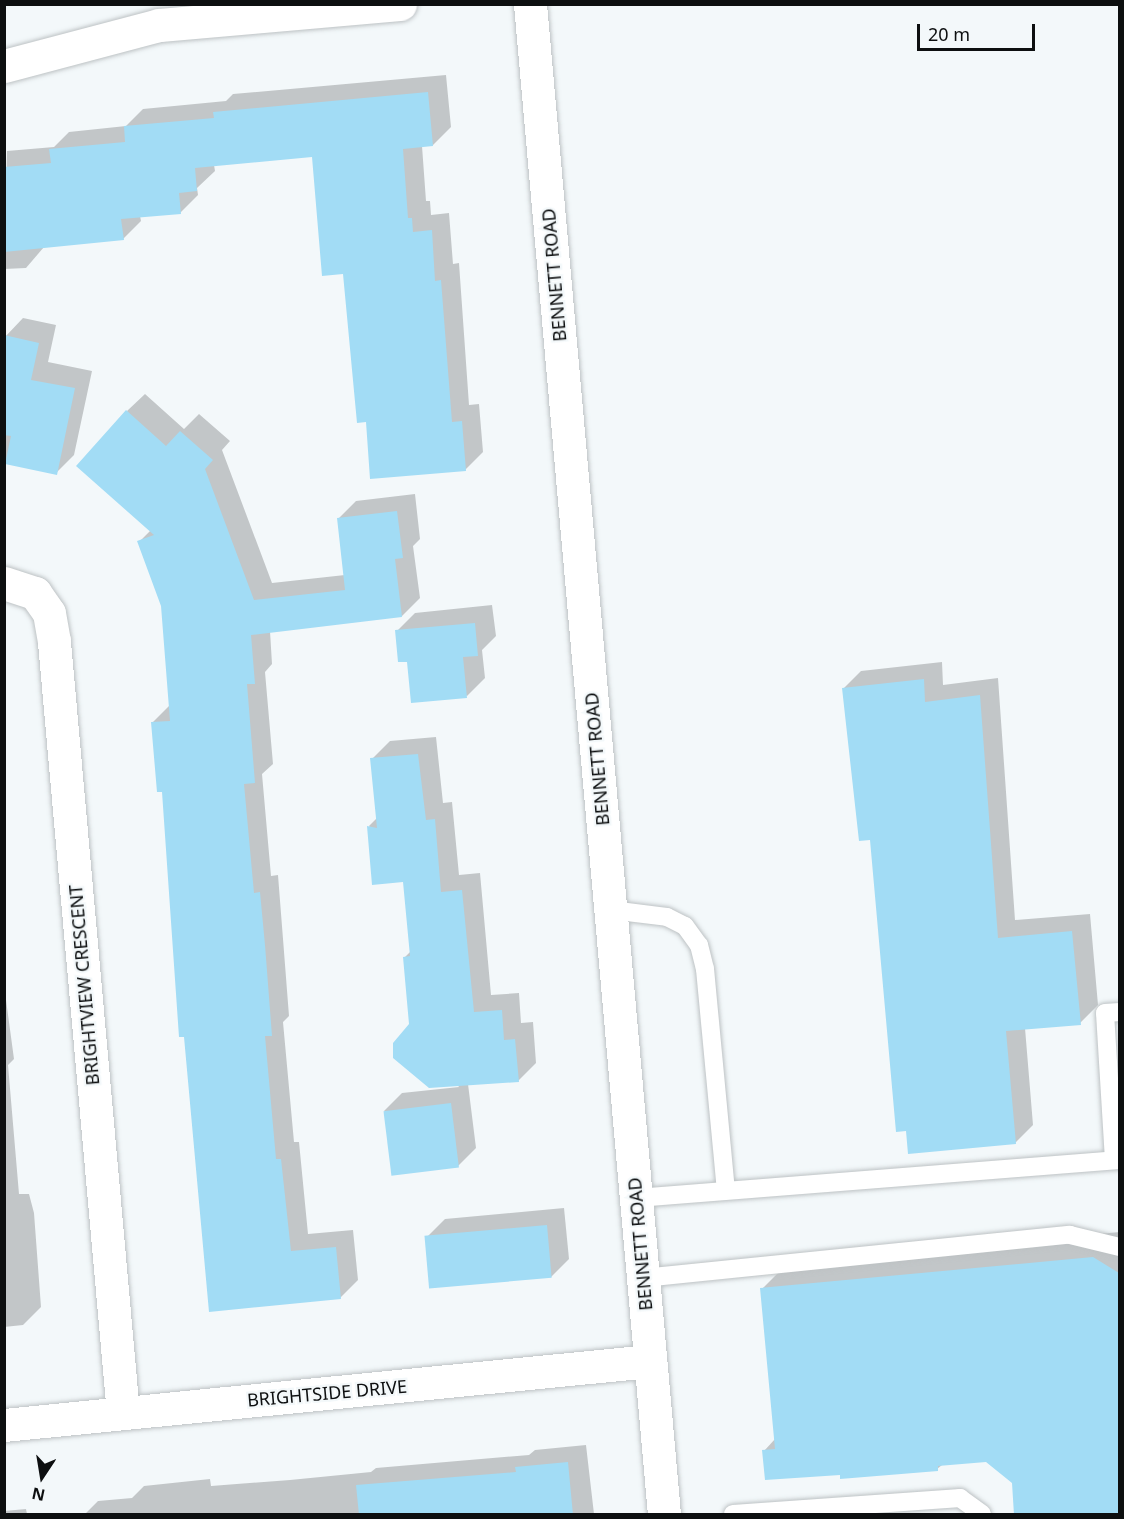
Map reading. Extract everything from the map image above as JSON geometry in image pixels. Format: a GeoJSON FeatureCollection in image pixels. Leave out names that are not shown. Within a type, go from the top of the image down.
{"type":"FeatureCollection","features":[{"type":"Feature","properties":{"kind":"street"},"geometry":{"type":"LineString","coordinates":[[4,66],[159,25],[400,4]]}},
{"type":"Feature","properties":{"kind":"street","name":"BENNETT ROAD"},"geometry":{"type":"LineString","coordinates":[[530,4],[664,1515]]}},
{"type":"Feature","properties":{"kind":"street","name":"BRIGHTVIEW CRESCENT"},"geometry":{"type":"LineString","coordinates":[[4,583],[35,593],[49,613],[54,642],[123,1413]]}},
{"type":"Feature","properties":{"kind":"street","name":"BRIGHTSIDE DRIVE"},"geometry":{"type":"LineString","coordinates":[[4,1425],[650,1362]]}},
{"type":"Feature","properties":{"kind":"lane"},"geometry":{"type":"LineString","coordinates":[[611,910],[667,917],[685,926],[699,945],[705,969],[726,1190]]}},
{"type":"Feature","properties":{"kind":"lane"},"geometry":{"type":"LineString","coordinates":[[636,1198],[1117,1160],[1105,1013],[1119,1012]]}},
{"type":"Feature","properties":{"kind":"lane"},"geometry":{"type":"LineString","coordinates":[[643,1278],[1070,1235],[1119,1247]]}},
{"type":"Feature","properties":{"kind":"lane"},"geometry":{"type":"LineString","coordinates":[[733,1515],[900,1509],[960,1498],[982,1515]]}},
{"type":"Feature","properties":{"kind":"building"},"geometry":{"type":"Polygon","coordinates":[[[428,92],[433,146],[403,149],[408,218],[412,218],[413,232],[432,230],[435,281],[441,280],[452,422],[462,421],[466,471],[370,479],[366,422],[357,423],[343,274],[322,276],[312,157],[195,168],[197,191],[179,193],[181,214],[121,219],[124,240],[4,252],[4,167],[51,163],[49,149],[125,142],[124,126],[214,118],[213,112],[428,92]]]}},
{"type":"Feature","properties":{"kind":"building"},"geometry":{"type":"Polygon","coordinates":[[[4,335],[39,343],[31,380],[75,388],[57,475],[5,464],[11,436],[4,435],[4,335]]]}},
{"type":"Feature","properties":{"kind":"building"},"geometry":{"type":"Polygon","coordinates":[[[126,410],[166,446],[180,431],[213,460],[205,469],[254,600],[345,590],[337,518],[397,511],[403,558],[395,559],[402,617],[251,635],[255,684],[247,684],[255,783],[244,784],[254,893],[260,892],[265,945],[272,1036],[265,1036],[276,1159],[281,1159],[291,1251],[336,1247],[341,1299],[209,1312],[184,1037],[179,1037],[162,792],[157,792],[151,722],[170,721],[161,606],[137,541],[154,535],[76,466],[126,410]]]}},
{"type":"Feature","properties":{"kind":"building"},"geometry":{"type":"Polygon","coordinates":[[[475,623],[478,656],[463,657],[467,698],[411,703],[407,662],[398,662],[395,630],[475,623]]]}},
{"type":"Feature","properties":{"kind":"building"},"geometry":{"type":"Polygon","coordinates":[[[924,679],[925,702],[980,695],[998,938],[1072,931],[1081,1025],[1006,1031],[1016,1144],[908,1154],[906,1131],[896,1132],[870,840],[859,841],[842,688],[924,679]]]}},
{"type":"Feature","properties":{"kind":"building"},"geometry":{"type":"Polygon","coordinates":[[[418,754],[426,820],[435,819],[441,892],[462,890],[474,1012],[502,1010],[504,1040],[515,1039],[519,1082],[429,1088],[393,1058],[393,1043],[409,1024],[403,957],[410,956],[403,882],[372,885],[367,826],[377,828],[370,758],[418,754]]]}},
{"type":"Feature","properties":{"kind":"building"},"geometry":{"type":"Polygon","coordinates":[[[451,1103],[459,1168],[391,1176],[384,1111],[451,1103]]]}},
{"type":"Feature","properties":{"kind":"building"},"geometry":{"type":"Polygon","coordinates":[[[547,1225],[552,1278],[429,1289],[424,1236],[547,1225]]]}},
{"type":"Feature","properties":{"kind":"building"},"geometry":{"type":"Polygon","coordinates":[[[1093,1257],[1119,1273],[1119,1515],[1014,1515],[1012,1483],[986,1462],[938,1466],[938,1471],[840,1479],[840,1475],[765,1480],[762,1450],[775,1449],[760,1288],[1093,1257]]]}},
{"type":"Feature","properties":{"kind":"building"},"geometry":{"type":"Polygon","coordinates":[[[568,1462],[573,1515],[359,1515],[356,1485],[516,1472],[515,1467],[568,1462]]]}}]}
